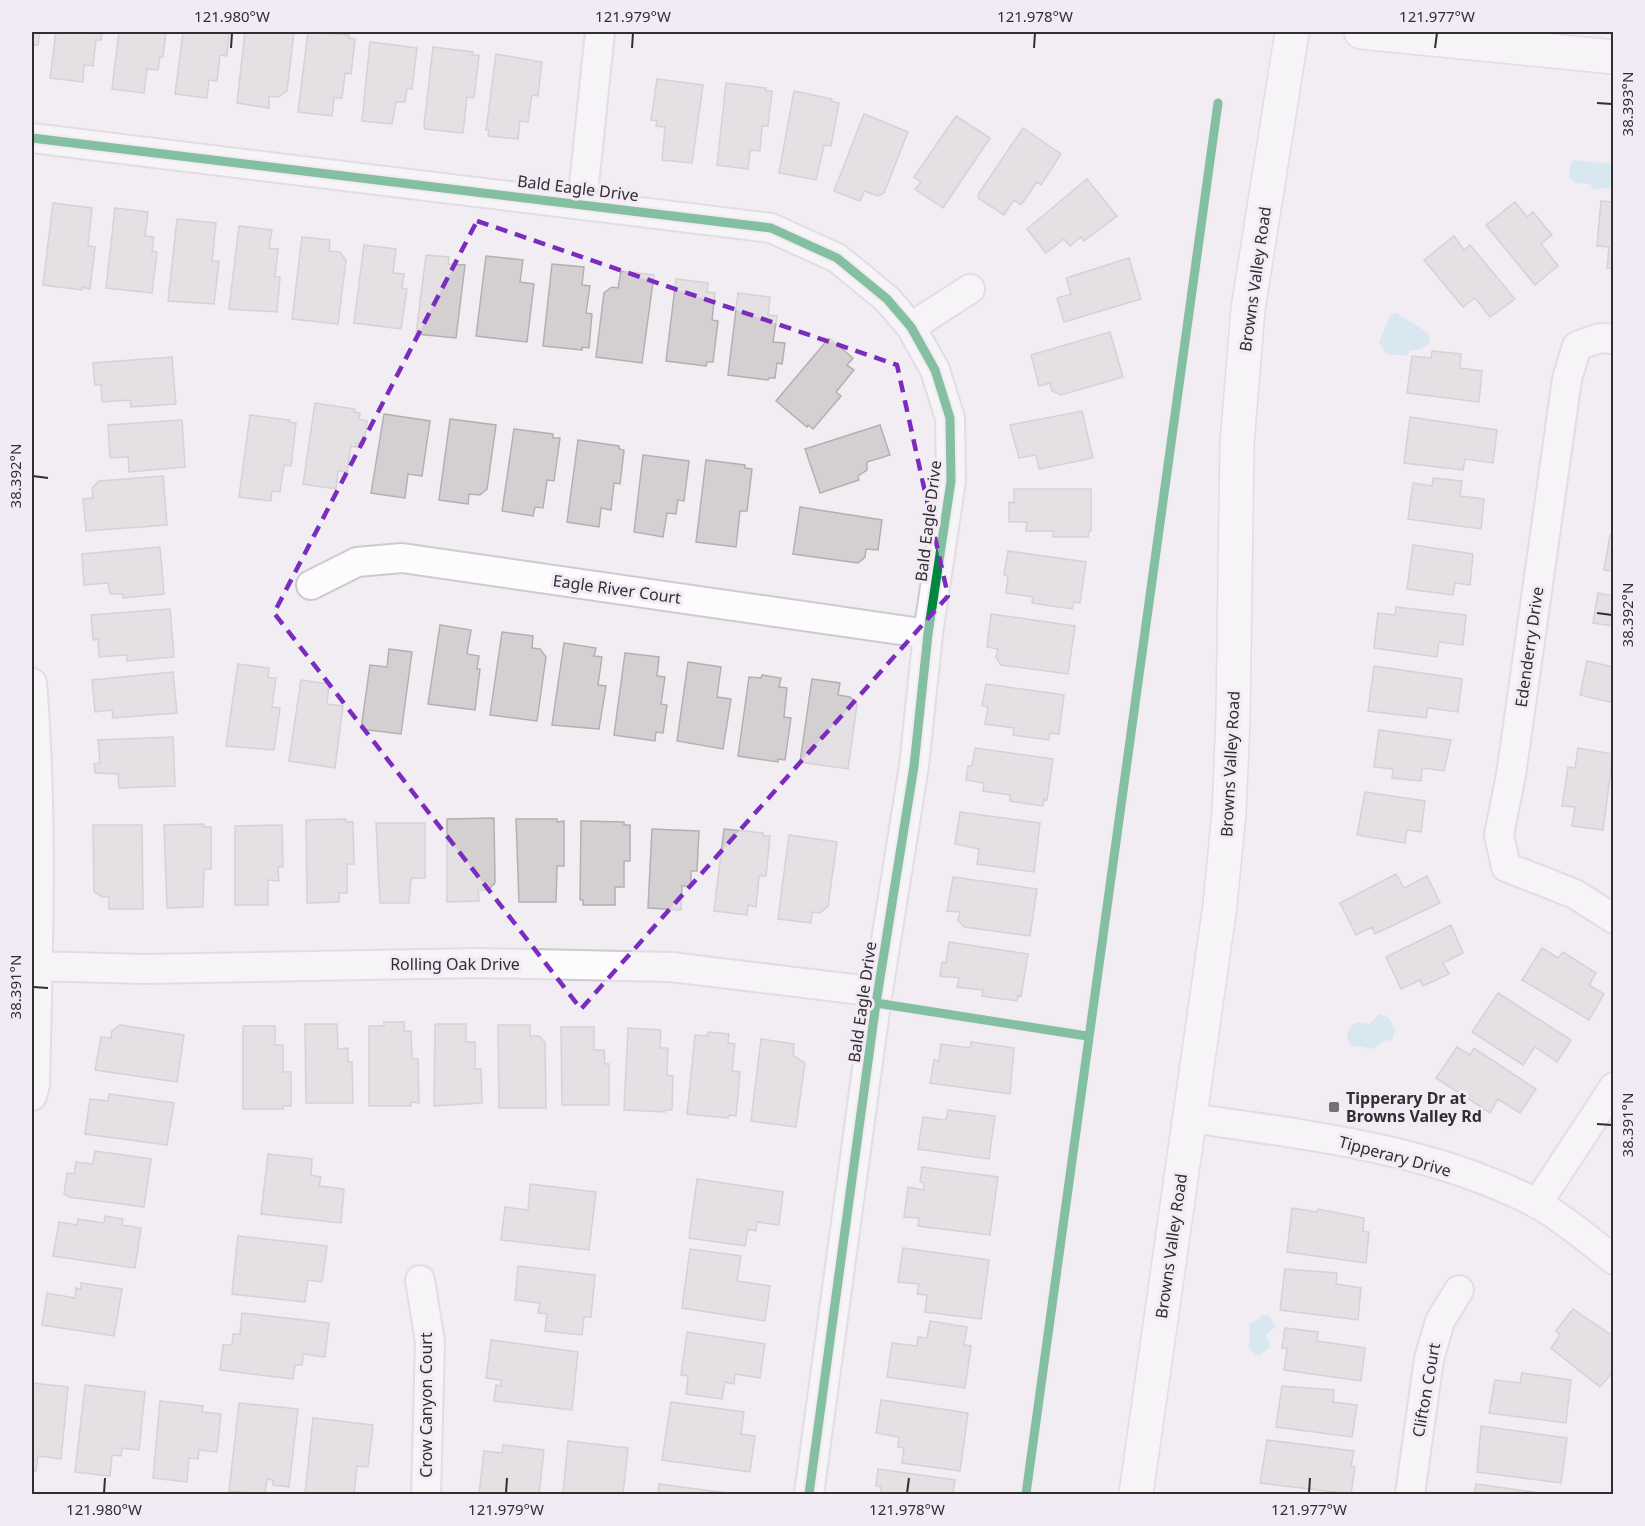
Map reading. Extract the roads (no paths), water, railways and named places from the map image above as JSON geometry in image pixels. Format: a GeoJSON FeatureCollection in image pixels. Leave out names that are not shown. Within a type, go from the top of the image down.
{"type":"FeatureCollection","features":[{"type":"Feature","properties":{"kind":"main road","name":"Browns Valley Road"},"geometry":{"type":"LineString","coordinates":[[1136,1494],[1220,905],[1229,812],[1233,718],[1237,442],[1248,309],[1292,32]]}},
{"type":"Feature","properties":{"kind":"main road"},"geometry":{"type":"LineString","coordinates":[[1361,32],[1614,57]]}},
{"type":"Feature","properties":{"kind":"street"},"geometry":{"type":"LineString","coordinates":[[582,204],[600,32]]}},
{"type":"Feature","properties":{"kind":"street","name":"Bald Eagle Drive"},"geometry":{"type":"LineString","coordinates":[[32,138],[771,228],[837,258],[887,299],[911,327],[935,370],[950,418],[951,481],[928,634],[914,766],[878,992],[809,1494]]}},
{"type":"Feature","properties":{"kind":"street"},"geometry":{"type":"LineString","coordinates":[[911,327],[970,289]]}},
{"type":"Feature","properties":{"kind":"street","name":"Edenderry Drive"},"geometry":{"type":"LineString","coordinates":[[1614,339],[1600,338],[1577,346],[1567,379],[1511,775],[1499,835],[1506,867],[1575,894],[1614,919]]}},
{"type":"Feature","properties":{"kind":"street","name":"Eagle River Court"},"geometry":{"type":"LineString","coordinates":[[311,585],[357,562],[402,558],[928,634]]}},
{"type":"Feature","properties":{"kind":"street"},"geometry":{"type":"LineString","coordinates":[[32,683],[35,731],[35,1085],[32,1096]]}},
{"type":"Feature","properties":{"kind":"street","name":"Rolling Oak Drive"},"geometry":{"type":"LineString","coordinates":[[35,966],[146,969],[479,963],[671,967],[878,992]]}},
{"type":"Feature","properties":{"kind":"street"},"geometry":{"type":"LineString","coordinates":[[1537,1203],[1614,1087]]}},
{"type":"Feature","properties":{"kind":"street","name":"Tipperary Drive"},"geometry":{"type":"LineString","coordinates":[[1190,1118],[1332,1139],[1401,1154],[1466,1175],[1537,1203],[1614,1260]]}},
{"type":"Feature","properties":{"kind":"street","name":"Crow Canyon Court"},"geometry":{"type":"LineString","coordinates":[[420,1280],[430,1342],[426,1494]]}},
{"type":"Feature","properties":{"kind":"street","name":"Clifton Court"},"geometry":{"type":"LineString","coordinates":[[1410,1494],[1429,1359],[1440,1321],[1459,1290]]}},
{"type":"Feature","properties":{"kind":"water"},"geometry":{"type":"Polygon","coordinates":[[[1574,160],[1613,164],[1613,187],[1594,190],[1590,184],[1574,183],[1569,177],[1570,165],[1574,160]]]}},
{"type":"Feature","properties":{"kind":"water"},"geometry":{"type":"Polygon","coordinates":[[[1397,313],[1428,333],[1430,343],[1420,350],[1410,350],[1407,356],[1391,355],[1386,352],[1379,342],[1390,315],[1397,313]]]}},
{"type":"Feature","properties":{"kind":"water"},"geometry":{"type":"Polygon","coordinates":[[[1380,1014],[1389,1018],[1395,1030],[1392,1040],[1384,1041],[1373,1049],[1351,1045],[1347,1038],[1349,1029],[1356,1022],[1369,1024],[1380,1014]]]}},
{"type":"Feature","properties":{"kind":"water"},"geometry":{"type":"Polygon","coordinates":[[[1263,1315],[1269,1316],[1276,1326],[1266,1335],[1270,1347],[1259,1356],[1255,1355],[1248,1346],[1249,1325],[1263,1315]]]}},
{"type":"Feature","properties":{"kind":"place","name":"Tipperary Dr at Browns Valley Rd"},"geometry":{"type":"Point","coordinates":[1334,1107]}}]}
